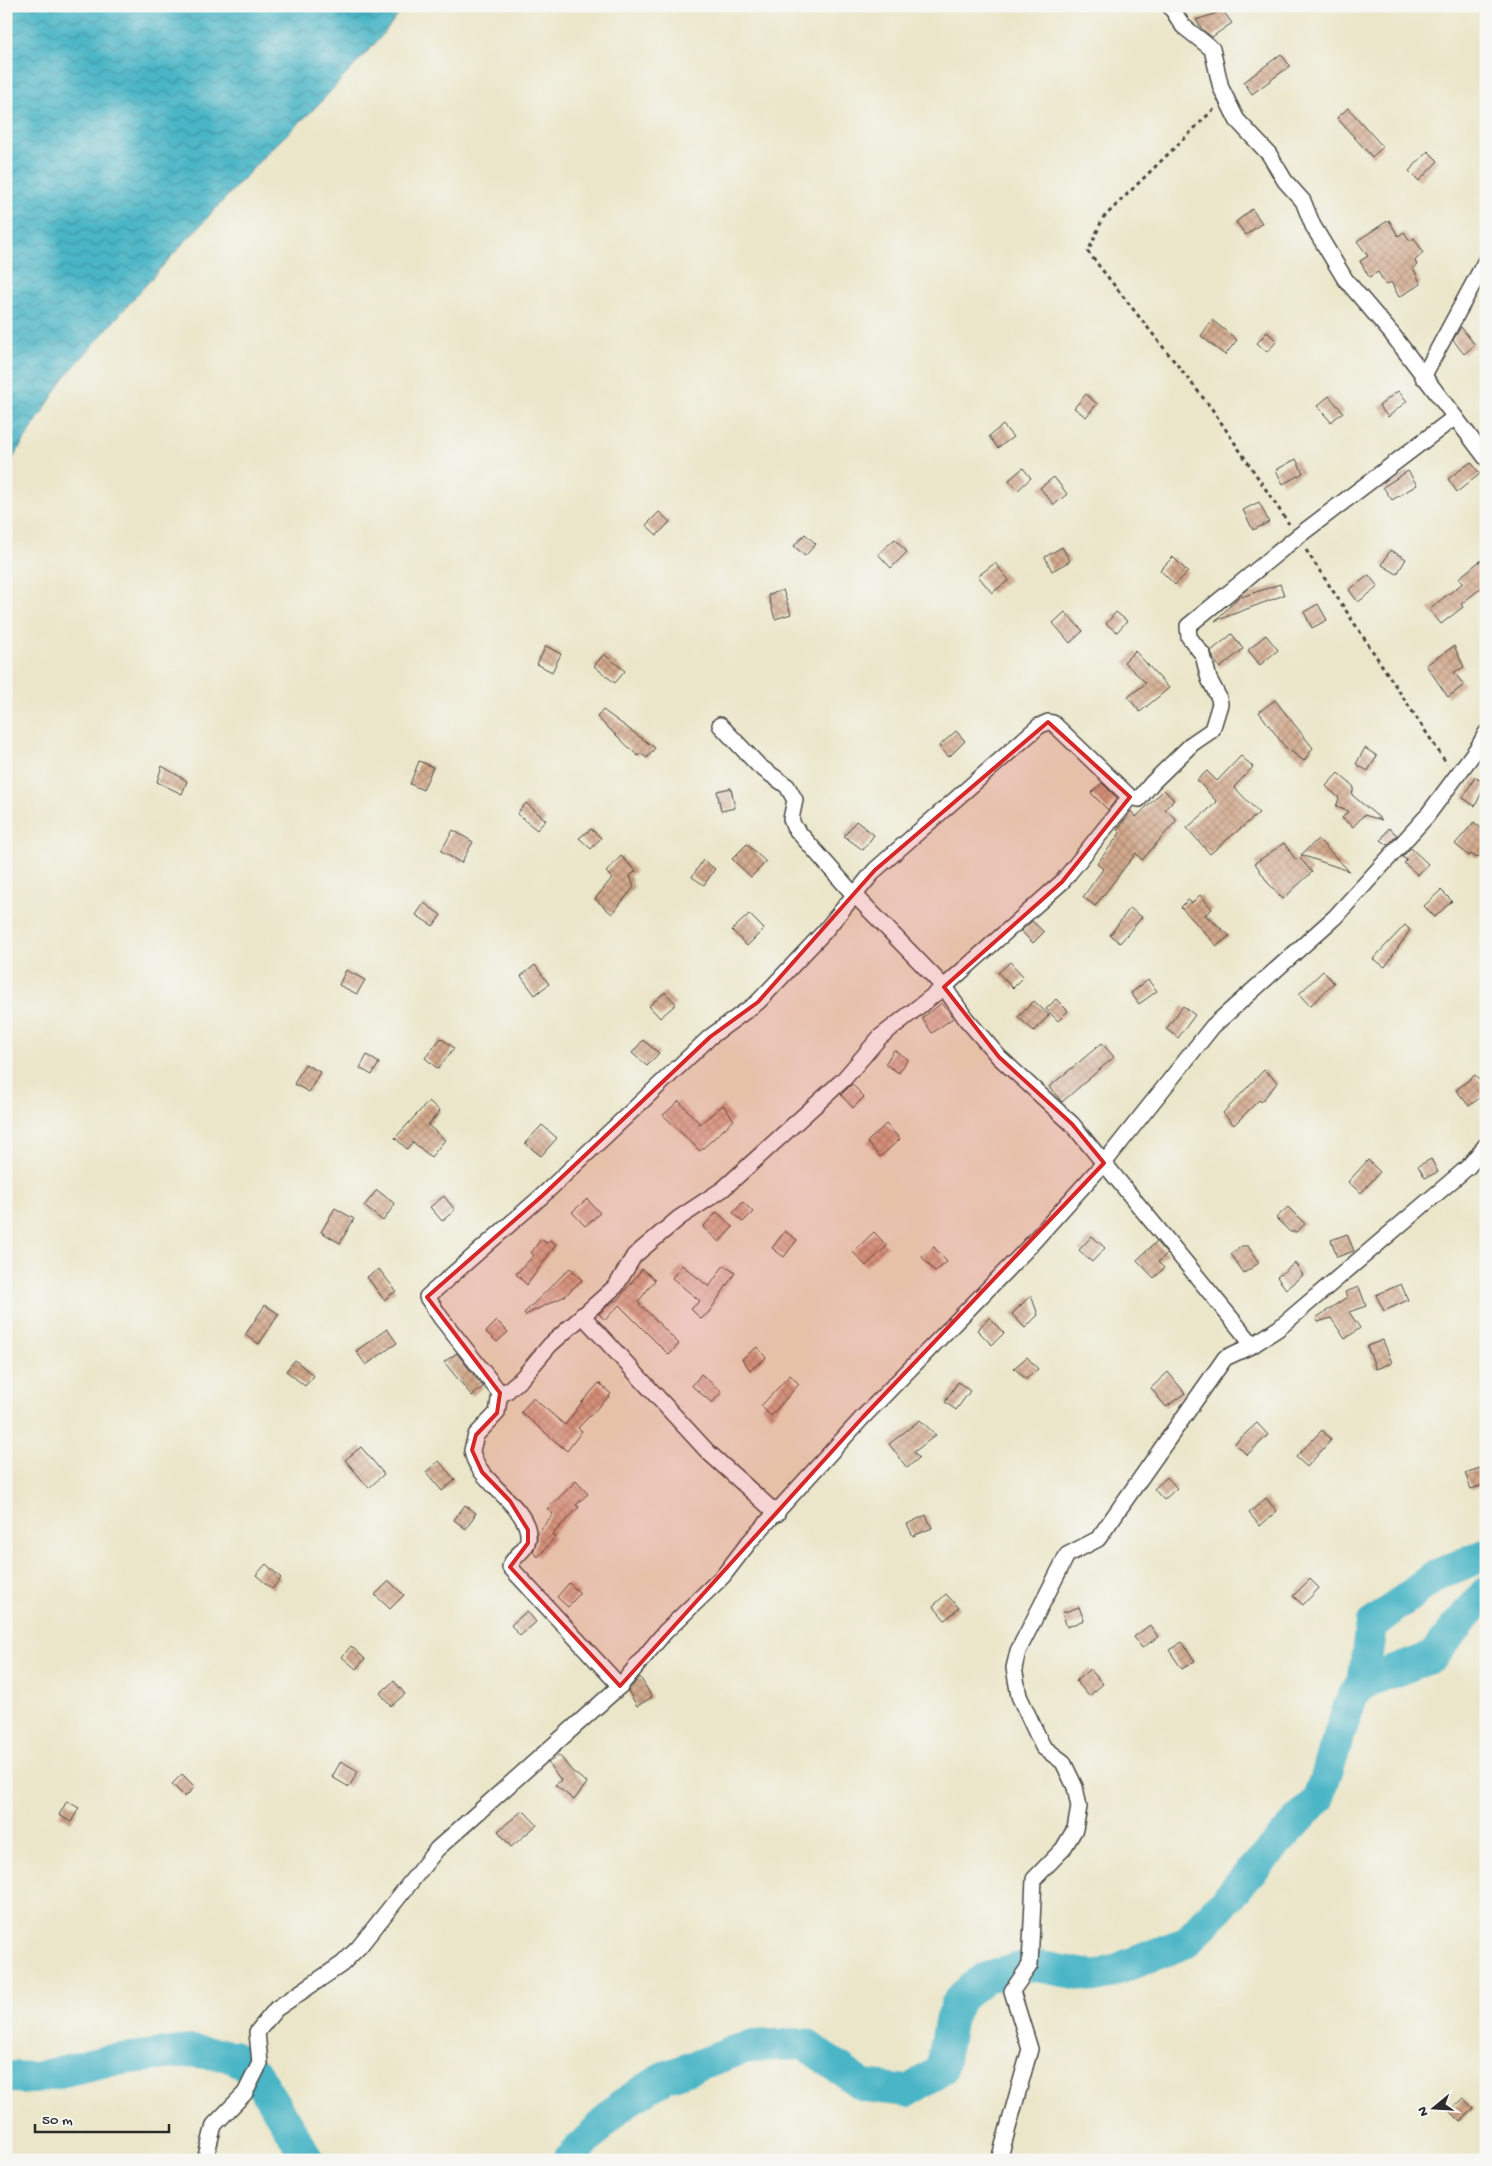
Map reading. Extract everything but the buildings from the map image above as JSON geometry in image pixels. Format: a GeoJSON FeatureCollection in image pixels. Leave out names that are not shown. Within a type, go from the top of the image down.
{"type":"FeatureCollection","features":[{"type":"Feature","properties":{"kind":"street"},"geometry":{"type":"LineString","coordinates":[[1170,6],[1183,26],[1212,49],[1226,98],[1237,120],[1268,154],[1284,182],[1303,201],[1312,226],[1344,279],[1392,334],[1486,458]]}},
{"type":"Feature","properties":{"kind":"street"},"geometry":{"type":"LineString","coordinates":[[1423,377],[1486,260]]}},
{"type":"Feature","properties":{"kind":"street"},"geometry":{"type":"LineString","coordinates":[[620,1686],[510,1567],[528,1543],[528,1530],[510,1501],[482,1472],[472,1450],[476,1435],[497,1413],[500,1393],[441,1318],[427,1297],[542,1196],[710,1037],[758,1002],[883,864],[1039,726],[1048,722],[1067,735],[1130,797],[1140,799],[1152,783],[1193,743],[1212,730],[1220,704],[1219,698],[1209,679],[1202,655],[1189,637],[1188,626],[1298,537],[1455,417]]}},
{"type":"Feature","properties":{"kind":"street"},"geometry":{"type":"LineString","coordinates":[[720,725],[759,766],[787,786],[795,800],[790,819],[794,827],[944,987],[966,1019],[1000,1057],[1072,1124],[1253,1345]]}},
{"type":"Feature","properties":{"kind":"street"},"geometry":{"type":"LineString","coordinates":[[205,2160],[214,2125],[245,2093],[260,2063],[257,2032],[276,2009],[342,1964],[359,1947],[437,1849],[620,1686],[665,1632],[723,1576],[750,1541],[777,1514],[863,1417],[1025,1251],[1104,1163],[1213,1026],[1335,917],[1426,817],[1479,746],[1486,733]]}},
{"type":"Feature","properties":{"kind":"street"},"geometry":{"type":"LineString","coordinates":[[500,1393],[506,1392],[522,1378],[550,1345],[616,1286],[634,1256],[679,1218],[723,1189],[844,1079],[880,1037],[944,987],[1062,882],[1130,797]]}},
{"type":"Feature","properties":{"kind":"street"},"geometry":{"type":"LineString","coordinates":[[999,2160],[1030,2049],[1012,1991],[1030,1965],[1034,1879],[1063,1849],[1075,1830],[1079,1807],[1075,1787],[1063,1762],[1042,1747],[1019,1696],[1014,1668],[1018,1651],[1067,1555],[1098,1539],[1225,1358],[1253,1345],[1279,1328],[1468,1167],[1486,1145]]}},
{"type":"Feature","properties":{"kind":"street"},"geometry":{"type":"LineString","coordinates":[[582,1315],[708,1452],[777,1514]]}},
{"type":"Feature","properties":{"kind":"path"},"geometry":{"type":"LineString","coordinates":[[1226,98],[1103,218],[1088,252],[1212,409],[1456,777]]}},
{"type":"Feature","properties":{"kind":"highlighted area"},"geometry":{"type":"Polygon","coordinates":[[[1048,722],[1130,797],[1062,882],[944,987],[999,1057],[1072,1124],[1104,1163],[863,1417],[620,1686],[510,1567],[528,1543],[528,1530],[510,1501],[482,1472],[472,1450],[476,1435],[497,1413],[500,1393],[427,1297],[542,1196],[710,1037],[758,1002],[875,870],[1048,722]]]}},
{"type":"Feature","properties":{"kind":"water"},"geometry":{"type":"Polygon","coordinates":[[[6,6],[405,6],[379,39],[315,108],[269,151],[158,271],[64,378],[6,469],[6,6]]]}},
{"type":"Feature","properties":{"kind":"waterway"},"geometry":{"type":"LineString","coordinates":[[1363,1683],[1371,1625],[1437,1575],[1486,1554]]}},
{"type":"Feature","properties":{"kind":"waterway"},"geometry":{"type":"LineString","coordinates":[[568,2160],[620,2106],[665,2077],[750,2046],[805,2044],[864,2086],[908,2091],[941,2070],[951,2017],[960,1998],[983,1979],[1030,1965],[1097,1977],[1187,1942],[1318,1799],[1352,1697],[1363,1683],[1432,1657],[1486,1592]]}},
{"type":"Feature","properties":{"kind":"waterway"},"geometry":{"type":"LineString","coordinates":[[6,2077],[35,2078],[106,2061],[190,2051],[233,2056],[255,2073],[309,2160]]}}]}
